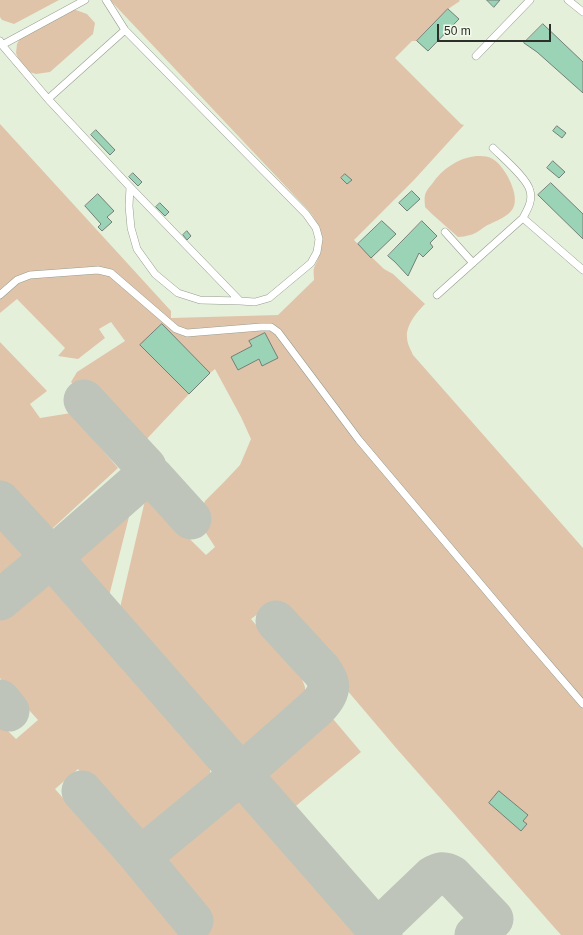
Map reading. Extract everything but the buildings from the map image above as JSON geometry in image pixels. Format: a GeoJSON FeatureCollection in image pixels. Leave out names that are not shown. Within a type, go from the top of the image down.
{"type":"FeatureCollection","features":[{"type":"Feature","properties":{"kind":"lane"},"geometry":{"type":"LineString","coordinates":[[85,0],[1,43],[48,99],[240,302]]}},
{"type":"Feature","properties":{"kind":"lane"},"geometry":{"type":"LineString","coordinates":[[106,0],[125,30],[306,214],[316,228],[319,239],[317,252],[312,263],[269,298],[255,302],[240,302],[200,300],[178,294],[155,274],[137,250],[131,228],[129,206],[130,187]]}},
{"type":"Feature","properties":{"kind":"lane"},"geometry":{"type":"LineString","coordinates":[[476,56],[530,0]]}},
{"type":"Feature","properties":{"kind":"lane"},"geometry":{"type":"LineString","coordinates":[[568,0],[583,12]]}},
{"type":"Feature","properties":{"kind":"lane"},"geometry":{"type":"LineString","coordinates":[[48,99],[125,30]]}},
{"type":"Feature","properties":{"kind":"lane"},"geometry":{"type":"LineString","coordinates":[[437,295],[523,218],[530,203],[531,192],[526,182],[493,148]]}},
{"type":"Feature","properties":{"kind":"lane"},"geometry":{"type":"LineString","coordinates":[[523,218],[583,270]]}},
{"type":"Feature","properties":{"kind":"lane"},"geometry":{"type":"LineString","coordinates":[[445,232],[473,263]]}},
{"type":"Feature","properties":{"kind":"lane"},"geometry":{"type":"LineString","coordinates":[[0,295],[17,280],[30,275],[98,270],[111,273],[176,329],[187,334],[271,327],[278,332],[360,440],[583,704]]}},
{"type":"Feature","properties":{"kind":"shaded area"},"geometry":{"type":"Polygon","coordinates":[[[0,0],[583,0],[583,935],[0,935],[0,0]]]}},
{"type":"Feature","properties":{"kind":"shaded area"},"geometry":{"type":"Polygon","coordinates":[[[0,0],[59,0],[14,24],[2,20],[0,17],[0,0]]]}},
{"type":"Feature","properties":{"kind":"shaded area"},"geometry":{"type":"Polygon","coordinates":[[[110,0],[460,1],[448,9],[417,41],[412,41],[395,58],[461,124],[464,125],[414,180],[354,240],[384,269],[393,274],[425,304],[413,319],[407,332],[409,347],[413,355],[583,548],[583,935],[561,935],[397,749],[273,603],[251,619],[302,679],[305,687],[305,695],[241,749],[227,750],[116,625],[146,496],[206,555],[215,547],[204,530],[200,514],[205,501],[240,465],[251,439],[215,369],[210,373],[162,325],[141,346],[189,394],[142,444],[71,382],[77,372],[125,341],[111,322],[99,329],[105,338],[78,359],[58,356],[65,348],[17,299],[0,313],[0,124],[171,311],[171,318],[278,315],[314,280],[314,269],[320,252],[321,239],[316,221],[308,210],[110,0]]]}},
{"type":"Feature","properties":{"kind":"shaded area"},"geometry":{"type":"Polygon","coordinates":[[[73,9],[87,14],[95,23],[93,34],[50,72],[36,74],[26,71],[20,63],[16,53],[17,44],[21,37],[73,9]]]}},
{"type":"Feature","properties":{"kind":"shaded area"},"geometry":{"type":"Polygon","coordinates":[[[476,156],[489,157],[501,166],[512,187],[515,200],[514,206],[506,216],[476,233],[458,237],[425,207],[425,195],[436,179],[451,165],[463,159],[476,156]]]}},
{"type":"Feature","properties":{"kind":"shaded area"},"geometry":{"type":"Polygon","coordinates":[[[0,342],[47,391],[30,404],[40,418],[71,413],[118,468],[42,538],[0,491],[0,342]]]}},
{"type":"Feature","properties":{"kind":"shaded area"},"geometry":{"type":"Polygon","coordinates":[[[136,489],[105,612],[60,562],[62,553],[136,489]]]}},
{"type":"Feature","properties":{"kind":"shaded area"},"geometry":{"type":"Polygon","coordinates":[[[0,525],[25,554],[0,575],[0,525]]]}},
{"type":"Feature","properties":{"kind":"shaded area"},"geometry":{"type":"Polygon","coordinates":[[[38,572],[209,763],[211,777],[139,841],[78,769],[55,789],[184,935],[0,935],[0,723],[16,739],[38,720],[0,678],[0,606],[38,572]]]}},
{"type":"Feature","properties":{"kind":"shaded area"},"geometry":{"type":"Polygon","coordinates":[[[315,711],[328,713],[361,752],[285,815],[252,781],[252,769],[315,711]]]}},
{"type":"Feature","properties":{"kind":"shaded area"},"geometry":{"type":"Polygon","coordinates":[[[237,794],[360,935],[194,935],[210,921],[150,854],[219,795],[237,794]]]}},
{"type":"Feature","properties":{"kind":"taxiway"},"geometry":{"type":"LineString","coordinates":[[0,600],[51,558],[147,474],[146,467],[84,400]]}},
{"type":"Feature","properties":{"kind":"taxiway"},"geometry":{"type":"LineString","coordinates":[[147,474],[153,477],[191,519]]}},
{"type":"Feature","properties":{"kind":"taxiway"},"geometry":{"type":"LineString","coordinates":[[0,501],[45,550],[382,935]]}},
{"type":"Feature","properties":{"kind":"taxiway"},"geometry":{"type":"LineString","coordinates":[[136,852],[144,852],[154,846],[241,774],[316,708],[324,699],[328,691],[327,679],[324,674],[276,621]]}},
{"type":"Feature","properties":{"kind":"taxiway"},"geometry":{"type":"LineString","coordinates":[[0,700],[9,711]]}},
{"type":"Feature","properties":{"kind":"taxiway"},"geometry":{"type":"LineString","coordinates":[[82,791],[136,852],[193,921]]}},
{"type":"Feature","properties":{"kind":"taxiway"},"geometry":{"type":"LineString","coordinates":[[369,920],[378,924],[386,921],[432,877],[440,873],[447,873],[452,876],[493,919],[475,935]]}}]}
